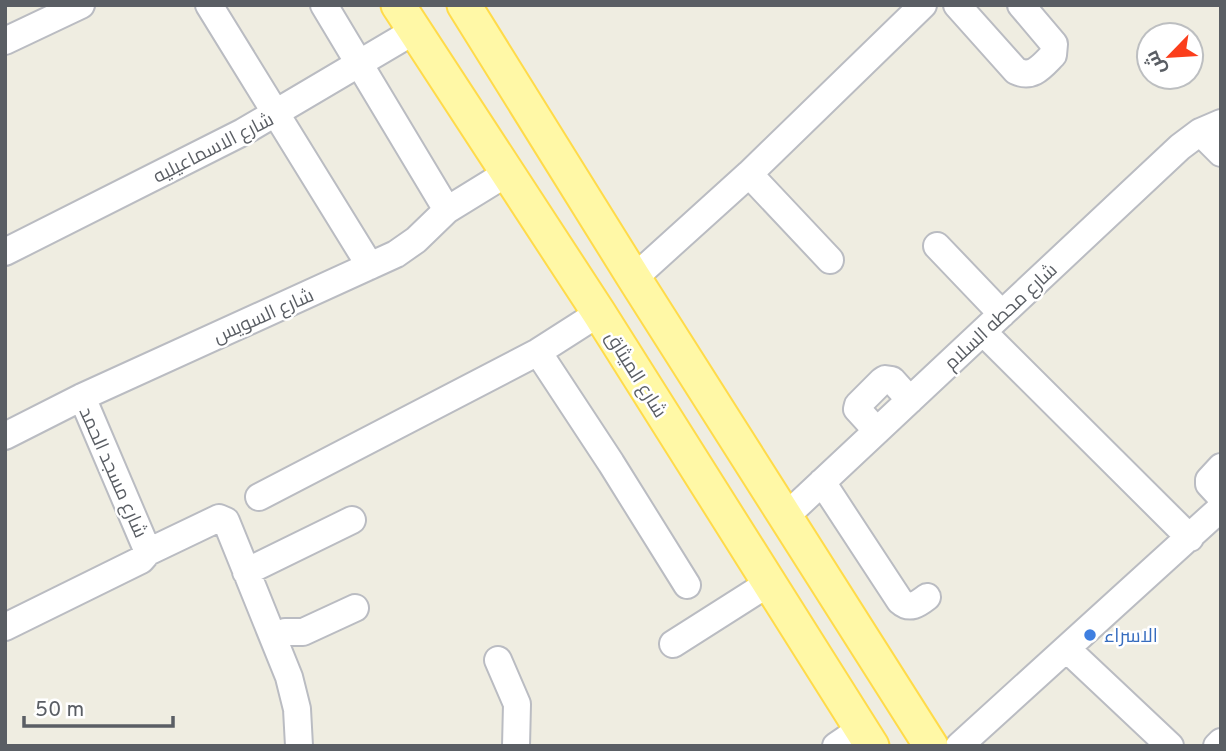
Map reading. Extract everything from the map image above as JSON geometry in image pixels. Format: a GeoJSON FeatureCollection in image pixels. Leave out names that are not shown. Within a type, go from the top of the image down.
{"type":"FeatureCollection","features":[{"type":"Feature","properties":{"kind":"main road"},"geometry":{"type":"LineString","coordinates":[[435,63],[439,48],[449,36],[463,29],[471,17],[930,746]]}},
{"type":"Feature","properties":{"kind":"main road","name":"شارع الميثاق"},"geometry":{"type":"LineString","coordinates":[[406,18],[769,583],[856,740]]}},
{"type":"Feature","properties":{"kind":"street"},"geometry":{"type":"LineString","coordinates":[[5,41],[81,5]]}},
{"type":"Feature","properties":{"kind":"street"},"geometry":{"type":"LineString","coordinates":[[209,5],[370,267]]}},
{"type":"Feature","properties":{"kind":"street"},"geometry":{"type":"LineString","coordinates":[[324,5],[447,210]]}},
{"type":"Feature","properties":{"kind":"street"},"geometry":{"type":"LineString","coordinates":[[957,5],[1016,71],[1030,75],[1053,55],[1054,44],[1021,5]]}},
{"type":"Feature","properties":{"kind":"street"},"geometry":{"type":"LineString","coordinates":[[634,278],[749,174],[913,9]]}},
{"type":"Feature","properties":{"kind":"street","name":"شارع الاسماعيليه"},"geometry":{"type":"LineString","coordinates":[[5,252],[276,114],[359,64],[406,18]]}},
{"type":"Feature","properties":{"kind":"street"},"geometry":{"type":"LineString","coordinates":[[1211,127],[1221,153]]}},
{"type":"Feature","properties":{"kind":"street","name":"شارع محطه السلام"},"geometry":{"type":"LineString","coordinates":[[785,517],[1180,148],[1211,127]]}},
{"type":"Feature","properties":{"kind":"street","name":"شارع السويس"},"geometry":{"type":"LineString","coordinates":[[5,436],[82,397],[396,254],[416,240],[447,210],[507,173]]}},
{"type":"Feature","properties":{"kind":"street"},"geometry":{"type":"LineString","coordinates":[[749,174],[830,260]]}},
{"type":"Feature","properties":{"kind":"street"},"geometry":{"type":"LineString","coordinates":[[937,246],[1002,314]]}},
{"type":"Feature","properties":{"kind":"street"},"geometry":{"type":"LineString","coordinates":[[259,497],[538,352],[598,313]]}},
{"type":"Feature","properties":{"kind":"street"},"geometry":{"type":"LineString","coordinates":[[983,332],[1190,538]]}},
{"type":"Feature","properties":{"kind":"street"},"geometry":{"type":"LineString","coordinates":[[538,352],[687,585]]}},
{"type":"Feature","properties":{"kind":"street","name":"شارع مسجد الحمد"},"geometry":{"type":"LineString","coordinates":[[5,627],[141,560],[148,552],[82,397]]}},
{"type":"Feature","properties":{"kind":"street"},"geometry":{"type":"LineString","coordinates":[[1221,467],[1209,480],[1209,484],[1221,497]]}},
{"type":"Feature","properties":{"kind":"street"},"geometry":{"type":"LineString","coordinates":[[822,482],[900,601],[915,605],[927,597]]}},
{"type":"Feature","properties":{"kind":"street"},"geometry":{"type":"LineString","coordinates":[[959,746],[1221,509]]}},
{"type":"Feature","properties":{"kind":"street"},"geometry":{"type":"LineString","coordinates":[[148,552],[222,518],[226,521],[294,693],[299,746]]}},
{"type":"Feature","properties":{"kind":"street"},"geometry":{"type":"LineString","coordinates":[[246,572],[352,520]]}},
{"type":"Feature","properties":{"kind":"street"},"geometry":{"type":"LineString","coordinates":[[673,644],[769,583]]}},
{"type":"Feature","properties":{"kind":"street"},"geometry":{"type":"LineString","coordinates":[[273,637],[285,632],[303,632],[355,608]]}},
{"type":"Feature","properties":{"kind":"street"},"geometry":{"type":"LineString","coordinates":[[1067,649],[1170,746]]}},
{"type":"Feature","properties":{"kind":"street"},"geometry":{"type":"LineString","coordinates":[[498,660],[517,704],[516,746]]}},
{"type":"Feature","properties":{"kind":"street"},"geometry":{"type":"LineString","coordinates":[[1216,746],[1221,742]]}},
{"type":"Feature","properties":{"kind":"place","name":"الاسراء"},"geometry":{"type":"Point","coordinates":[1090,635]}}]}
